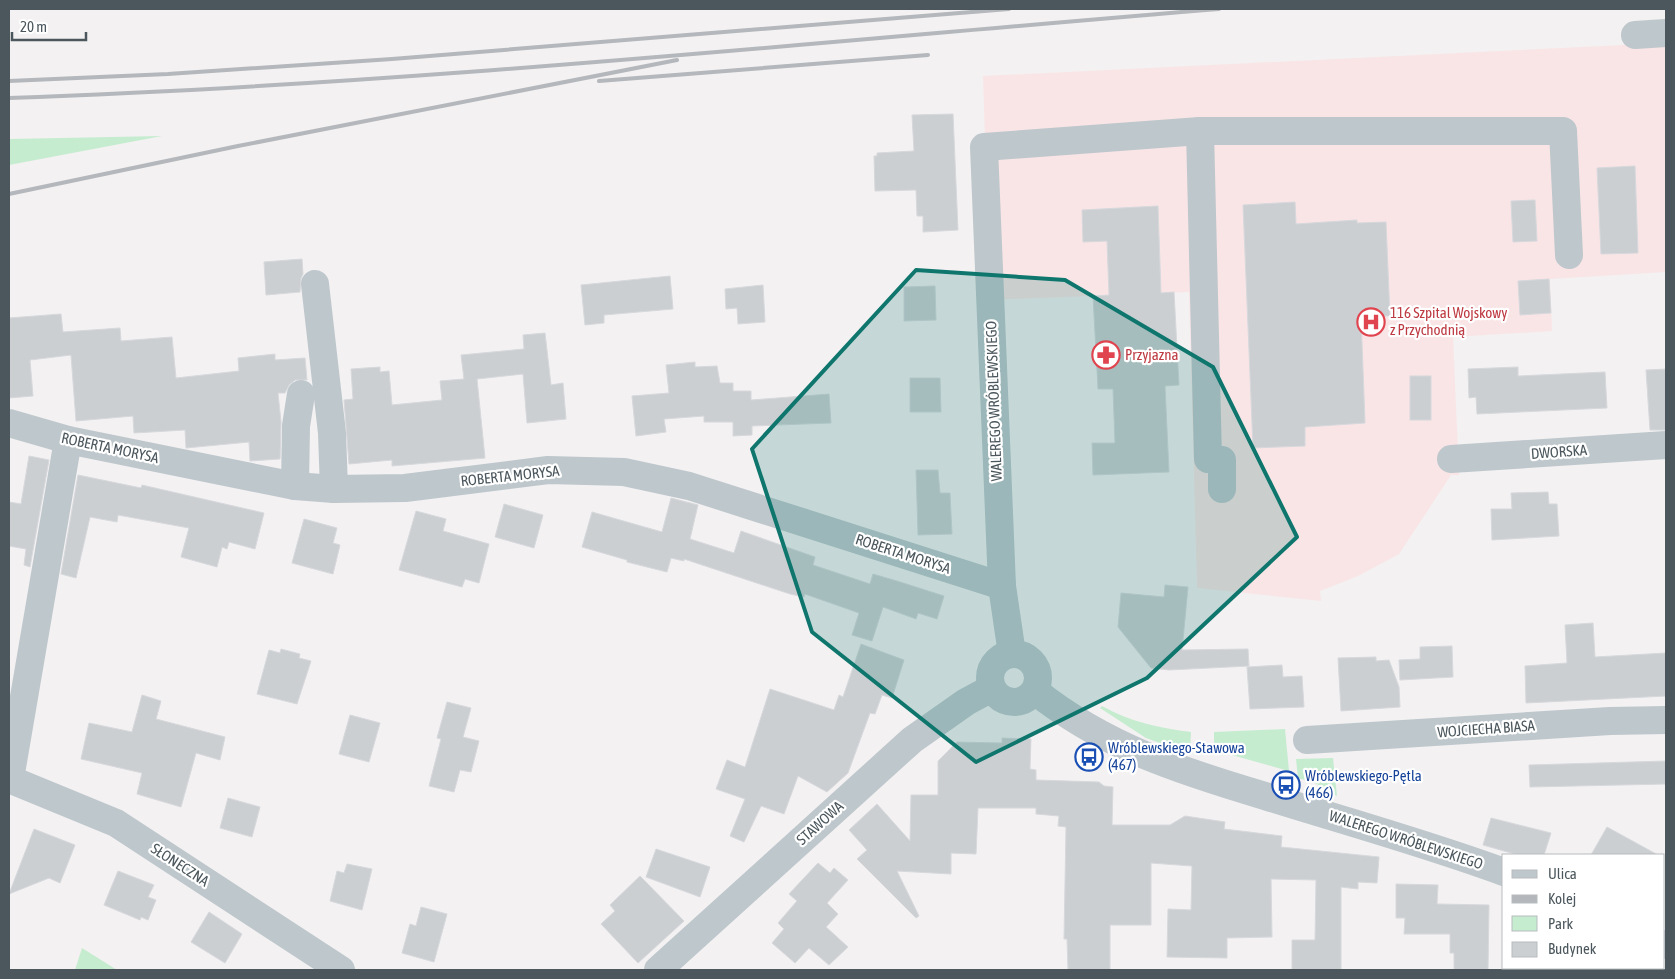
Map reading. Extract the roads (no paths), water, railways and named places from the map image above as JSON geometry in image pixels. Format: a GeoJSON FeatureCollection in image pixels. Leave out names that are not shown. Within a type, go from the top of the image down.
{"type":"FeatureCollection","features":[{"type":"Feature","properties":{"kind":"street"},"geometry":{"type":"LineString","coordinates":[[1635,35],[1666,33]]}},
{"type":"Feature","properties":{"kind":"street"},"geometry":{"type":"LineString","coordinates":[[1222,489],[1222,460],[1208,459],[1200,131],[1563,131],[1569,255]]}},
{"type":"Feature","properties":{"kind":"street","name":"WALEREGO WRÓBLEWSKIEGO"},"geometry":{"type":"LineString","coordinates":[[1012,654],[1002,586],[984,147],[1200,131]]}},
{"type":"Feature","properties":{"kind":"street"},"geometry":{"type":"LineString","coordinates":[[315,284],[332,434],[334,489]]}},
{"type":"Feature","properties":{"kind":"street"},"geometry":{"type":"LineString","coordinates":[[295,486],[296,426],[301,394]]}},
{"type":"Feature","properties":{"kind":"street","name":"ROBERTA MORYSA"},"geometry":{"type":"LineString","coordinates":[[9,422],[68,440],[295,486],[334,489],[405,488],[548,470],[624,472],[689,486],[1002,586]]}},
{"type":"Feature","properties":{"kind":"street"},"geometry":{"type":"LineString","coordinates":[[10,779],[68,440]]}},
{"type":"Feature","properties":{"kind":"street","name":"DWORSKA"},"geometry":{"type":"LineString","coordinates":[[1451,459],[1666,445]]}},
{"type":"Feature","properties":{"kind":"street"},"geometry":{"type":"LineString","coordinates":[[1012,654],[1027,657],[1037,668],[1039,676],[1036,690],[1024,701],[1016,702],[1002,699],[992,688],[990,680],[993,666],[998,660],[1012,654]]}},
{"type":"Feature","properties":{"kind":"street","name":"STAWOWA"},"geometry":{"type":"LineString","coordinates":[[658,970],[912,740],[966,702],[992,688]]}},
{"type":"Feature","properties":{"kind":"street","name":"WALEREGO WRÓBLEWSKIEGO"},"geometry":{"type":"LineString","coordinates":[[1036,690],[1059,710],[1098,734],[1162,763],[1426,845],[1502,871]]}},
{"type":"Feature","properties":{"kind":"street","name":"WOJCIECHA BIASA"},"geometry":{"type":"LineString","coordinates":[[1306,740],[1610,721],[1666,720]]}},
{"type":"Feature","properties":{"kind":"street","name":"SŁONECZNA"},"geometry":{"type":"LineString","coordinates":[[10,779],[116,823],[341,970]]}},
{"type":"Feature","properties":{"kind":"railway"},"geometry":{"type":"LineString","coordinates":[[9,81],[168,74],[392,59],[1009,9]]}},
{"type":"Feature","properties":{"kind":"railway"},"geometry":{"type":"LineString","coordinates":[[9,98],[312,83],[614,61],[1219,9]]}},
{"type":"Feature","properties":{"kind":"railway"},"geometry":{"type":"LineString","coordinates":[[599,81],[928,55]]}},
{"type":"Feature","properties":{"kind":"railway"},"geometry":{"type":"LineString","coordinates":[[9,194],[238,146],[677,60]]}},
{"type":"Feature","properties":{"kind":"place","name":"116 Szpital Wojskowy z Przychodnią"},"geometry":{"type":"Point","coordinates":[1371,322]}},
{"type":"Feature","properties":{"kind":"place","name":"Przyjazna"},"geometry":{"type":"Point","coordinates":[1106,355]}},
{"type":"Feature","properties":{"kind":"place","name":"Wróblewskiego-Stawowa (467)"},"geometry":{"type":"Point","coordinates":[1089,757]}},
{"type":"Feature","properties":{"kind":"place","name":"Wróblewskiego-Pętla (466)"},"geometry":{"type":"Point","coordinates":[1286,785]}}]}
